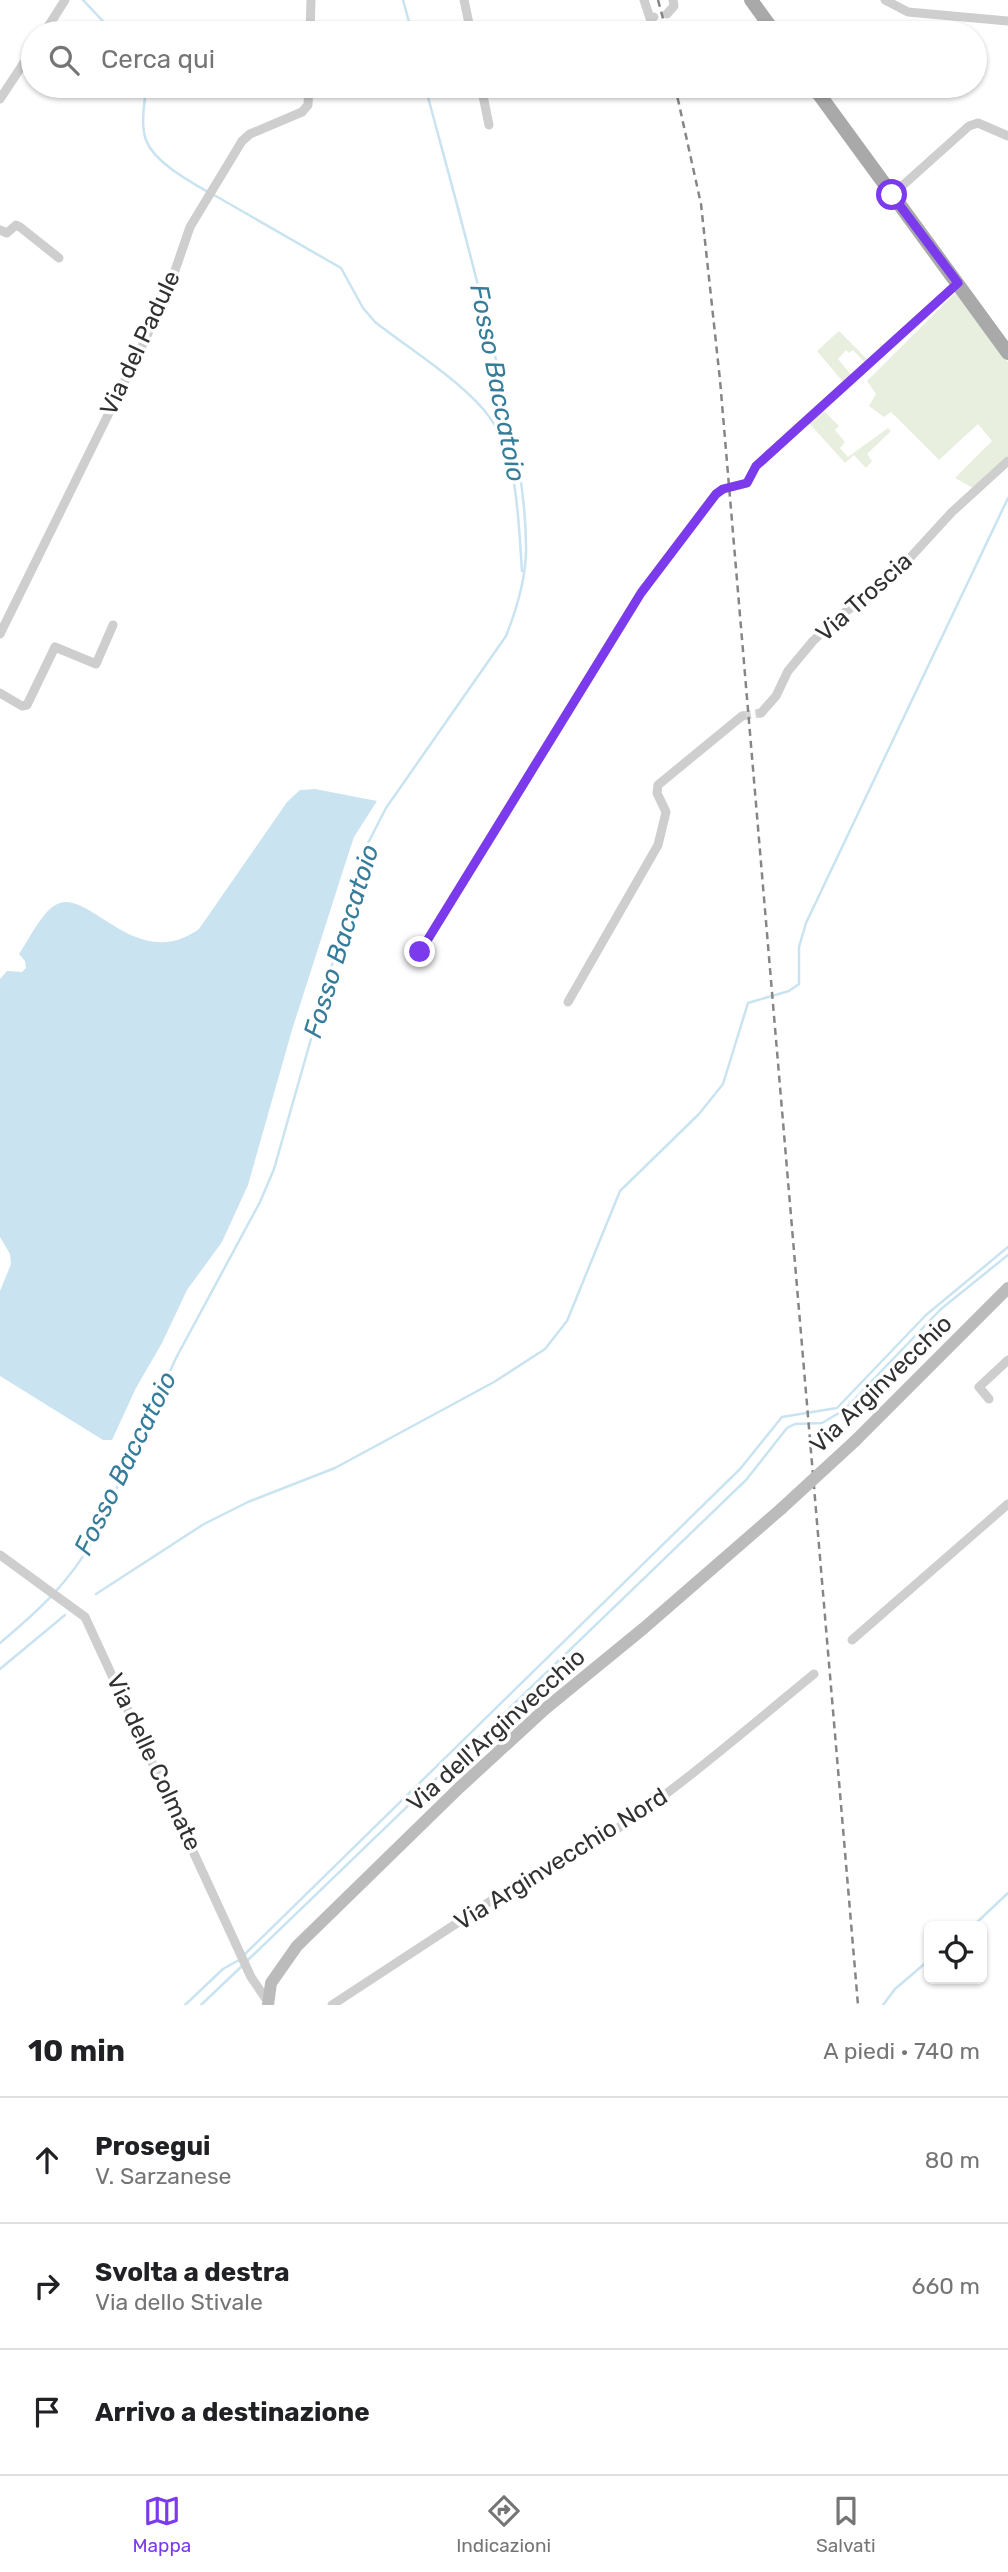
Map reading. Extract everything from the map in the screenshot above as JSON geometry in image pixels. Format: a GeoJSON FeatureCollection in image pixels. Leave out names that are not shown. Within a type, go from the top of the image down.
{"type":"FeatureCollection","features":[{"type":"Feature","properties":{"kind":"main road"},"geometry":{"type":"LineString","coordinates":[[751,0],[766,21]]}},
{"type":"Feature","properties":{"kind":"main road"},"geometry":{"type":"LineString","coordinates":[[822,98],[1008,354]]}},
{"type":"Feature","properties":{"kind":"main road","name":"Via Arginvecchio"},"geometry":{"type":"LineString","coordinates":[[780,1508],[855,1441],[1008,1288]]}},
{"type":"Feature","properties":{"kind":"main road","name":"Via dell'Arginvecchio"},"geometry":{"type":"LineString","coordinates":[[268,2003],[278,1969],[297,1946],[459,1788],[545,1709],[644,1628],[780,1508]]}},
{"type":"Feature","properties":{"kind":"street"},"geometry":{"type":"LineString","coordinates":[[52,21],[65,0]]}},
{"type":"Feature","properties":{"kind":"street"},"geometry":{"type":"LineString","coordinates":[[310,21],[311,0]]}},
{"type":"Feature","properties":{"kind":"street"},"geometry":{"type":"LineString","coordinates":[[464,0],[468,21]]}},
{"type":"Feature","properties":{"kind":"street"},"geometry":{"type":"LineString","coordinates":[[644,0],[652,17]]}},
{"type":"Feature","properties":{"kind":"street"},"geometry":{"type":"LineString","coordinates":[[667,14],[674,6],[673,0]]}},
{"type":"Feature","properties":{"kind":"street"},"geometry":{"type":"LineString","coordinates":[[885,0],[908,12],[1008,21]]}},
{"type":"Feature","properties":{"kind":"street"},"geometry":{"type":"LineString","coordinates":[[0,99],[21,67]]}},
{"type":"Feature","properties":{"kind":"street","name":"Via del Padule"},"geometry":{"type":"LineString","coordinates":[[0,634],[148,333],[178,265],[184,240],[211,193],[242,141],[250,134],[302,112],[308,105],[308,98]]}},
{"type":"Feature","properties":{"kind":"street"},"geometry":{"type":"LineString","coordinates":[[483,98],[489,125]]}},
{"type":"Feature","properties":{"kind":"street"},"geometry":{"type":"LineString","coordinates":[[892,195],[969,126],[978,123],[1008,136]]}},
{"type":"Feature","properties":{"kind":"street"},"geometry":{"type":"LineString","coordinates":[[0,230],[7,233],[16,225],[60,258]]}},
{"type":"Feature","properties":{"kind":"street"},"geometry":{"type":"LineString","coordinates":[[420,952],[641,593],[716,494],[723,489],[747,483],[756,466],[958,283]]}},
{"type":"Feature","properties":{"kind":"street","name":"Via Troscia"},"geometry":{"type":"LineString","coordinates":[[761,713],[771,704],[788,671],[813,641],[842,614],[885,584],[952,512],[1008,461]]}},
{"type":"Feature","properties":{"kind":"street"},"geometry":{"type":"LineString","coordinates":[[0,693],[22,706],[27,705],[55,647],[96,664],[113,625]]}},
{"type":"Feature","properties":{"kind":"street"},"geometry":{"type":"LineString","coordinates":[[568,1002],[658,845],[666,812],[657,793],[657,785],[742,716]]}},
{"type":"Feature","properties":{"kind":"street"},"geometry":{"type":"LineString","coordinates":[[989,1399],[979,1387],[1008,1360]]}},
{"type":"Feature","properties":{"kind":"street"},"geometry":{"type":"LineString","coordinates":[[852,1640],[1008,1504]]}},
{"type":"Feature","properties":{"kind":"street","name":"Via delle Colmate"},"geometry":{"type":"LineString","coordinates":[[0,1555],[85,1617],[236,1938],[251,1977],[268,2003]]}},
{"type":"Feature","properties":{"kind":"street","name":"Via Arginvecchio Nord"},"geometry":{"type":"LineString","coordinates":[[332,2005],[509,1889],[590,1846],[667,1794],[814,1674]]}},
{"type":"Feature","properties":{"kind":"green space"},"geometry":{"type":"Polygon","coordinates":[[[955,293],[1008,362],[1008,456],[973,488],[955,478],[992,441],[978,424],[939,460],[891,412],[884,417],[869,406],[876,394],[867,381],[955,293]]]}},
{"type":"Feature","properties":{"kind":"green space"},"geometry":{"type":"Polygon","coordinates":[[[839,331],[870,362],[867,365],[853,350],[849,353],[846,350],[838,359],[853,377],[844,383],[817,351],[839,331]]]}},
{"type":"Feature","properties":{"kind":"green space"},"geometry":{"type":"Polygon","coordinates":[[[823,410],[839,426],[835,430],[845,442],[840,448],[848,457],[888,428],[891,431],[867,454],[872,461],[866,468],[854,455],[845,463],[809,423],[823,410]]]}},
{"type":"Feature","properties":{"kind":"water"},"geometry":{"type":"Polygon","coordinates":[[[315,789],[377,801],[354,837],[292,1030],[248,1185],[222,1242],[187,1290],[112,1440],[103,1440],[0,1376],[0,1291],[11,1264],[10,1254],[0,1237],[0,979],[7,971],[22,972],[26,968],[25,961],[19,954],[42,918],[60,903],[72,903],[136,937],[156,942],[177,940],[199,929],[287,802],[300,790],[315,789]]]}},
{"type":"Feature","properties":{"kind":"waterway"},"geometry":{"type":"LineString","coordinates":[[83,0],[103,21]]}},
{"type":"Feature","properties":{"kind":"waterway","name":"Fosso Baccatoio"},"geometry":{"type":"LineString","coordinates":[[403,0],[409,21]]}},
{"type":"Feature","properties":{"kind":"waterway"},"geometry":{"type":"LineString","coordinates":[[145,98],[143,127],[150,148],[173,170],[208,192]]}},
{"type":"Feature","properties":{"kind":"waterway","name":"Fosso Baccatoio"},"geometry":{"type":"LineString","coordinates":[[0,1643],[52,1596],[74,1570],[93,1540],[176,1358],[260,1202],[274,1169],[365,849],[386,808],[506,636],[519,596],[524,574],[526,529],[517,458],[480,294],[428,98]]}},
{"type":"Feature","properties":{"kind":"waterway"},"geometry":{"type":"LineString","coordinates":[[214,195],[341,268],[363,308],[375,322],[446,375],[484,410],[504,445],[515,487],[522,571]]}},
{"type":"Feature","properties":{"kind":"waterway"},"geometry":{"type":"LineString","coordinates":[[96,1594],[204,1524],[248,1502],[335,1468],[494,1382],[545,1349],[567,1321],[620,1191],[699,1114],[723,1084],[748,1003],[789,991],[799,984],[799,947],[806,923],[1008,498]]}},
{"type":"Feature","properties":{"kind":"waterway"},"geometry":{"type":"LineString","coordinates":[[244,1955],[740,1469],[782,1417],[837,1408],[926,1315],[1008,1247]]}},
{"type":"Feature","properties":{"kind":"waterway"},"geometry":{"type":"LineString","coordinates":[[248,1960],[746,1480],[787,1428],[795,1424],[822,1423],[844,1410],[941,1309],[1008,1255]]}},
{"type":"Feature","properties":{"kind":"waterway"},"geometry":{"type":"LineString","coordinates":[[0,1669],[65,1615]]}},
{"type":"Feature","properties":{"kind":"waterway"},"geometry":{"type":"LineString","coordinates":[[978,1921],[1008,1893]]}},
{"type":"Feature","properties":{"kind":"waterway"},"geometry":{"type":"LineString","coordinates":[[185,2005],[223,1969],[239,1960]]}},
{"type":"Feature","properties":{"kind":"waterway"},"geometry":{"type":"LineString","coordinates":[[883,2005],[895,1989],[924,1964]]}},
{"type":"Feature","properties":{"kind":"waterway"},"geometry":{"type":"LineString","coordinates":[[201,2005],[243,1965]]}},
{"type":"Feature","properties":{"kind":"tunnel"},"geometry":{"type":"LineString","coordinates":[[742,716],[761,713]]}},
{"type":"Feature","properties":{"kind":"railway"},"geometry":{"type":"LineString","coordinates":[[658,0],[664,21]]}},
{"type":"Feature","properties":{"kind":"railway"},"geometry":{"type":"LineString","coordinates":[[678,98],[701,204],[720,380],[858,2005]]}},
{"type":"Feature","properties":{"kind":"route"},"geometry":{"type":"LineString","coordinates":[[420,952],[641,593],[716,494],[723,489],[747,483],[756,466],[856,379],[958,283],[892,195]]}}]}
